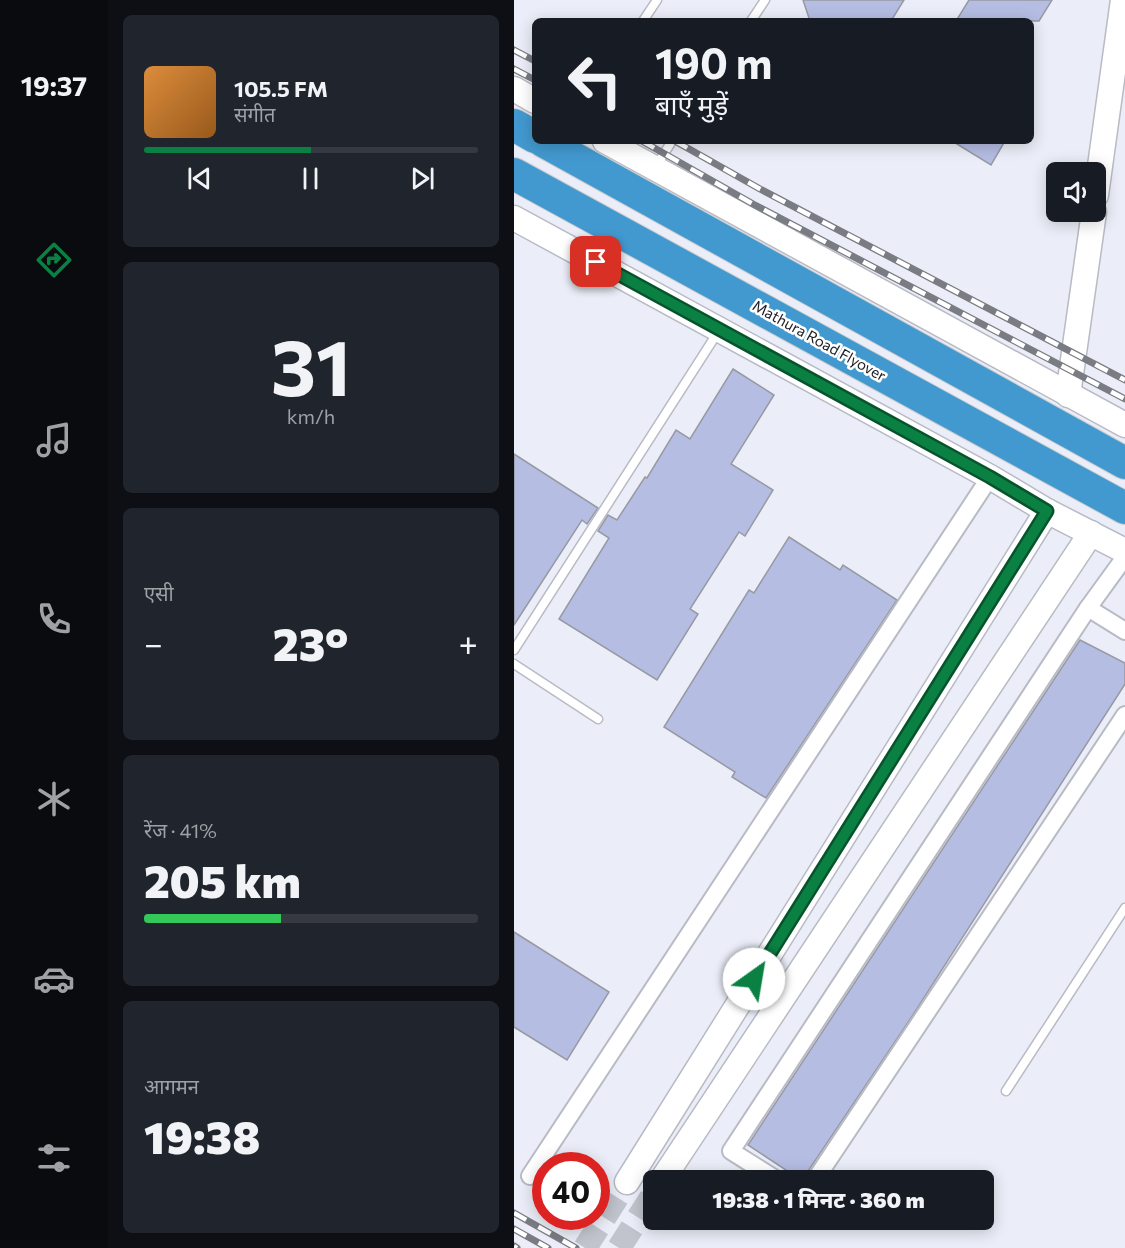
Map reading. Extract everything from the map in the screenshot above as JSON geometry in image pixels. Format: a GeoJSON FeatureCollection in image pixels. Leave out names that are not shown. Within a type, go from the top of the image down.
{"type":"FeatureCollection","features":[{"type":"Feature","properties":{"kind":"highway"},"geometry":{"type":"LineString","coordinates":[[514,125],[532,135]]}},
{"type":"Feature","properties":{"kind":"highway"},"geometry":{"type":"LineString","coordinates":[[548,144],[1124,463]]}},
{"type":"Feature","properties":{"kind":"highway","name":"Mathura Road Flyover"},"geometry":{"type":"LineString","coordinates":[[514,174],[1124,508]]}},
{"type":"Feature","properties":{"kind":"street"},"geometry":{"type":"LineString","coordinates":[[1101,162],[1123,0]]}},
{"type":"Feature","properties":{"kind":"street"},"geometry":{"type":"LineString","coordinates":[[514,89],[532,99]]}},
{"type":"Feature","properties":{"kind":"street"},"geometry":{"type":"LineString","coordinates":[[610,144],[1124,425]]}},
{"type":"Feature","properties":{"kind":"street"},"geometry":{"type":"LineString","coordinates":[[514,218],[1124,551]]}},
{"type":"Feature","properties":{"kind":"street"},"geometry":{"type":"LineString","coordinates":[[1068,394],[1093,222]]}},
{"type":"Feature","properties":{"kind":"street"},"geometry":{"type":"LineString","coordinates":[[530,1176],[990,477]]}},
{"type":"Feature","properties":{"kind":"street"},"geometry":{"type":"LineString","coordinates":[[627,1182],[1047,511]]}},
{"type":"Feature","properties":{"kind":"street"},"geometry":{"type":"LineString","coordinates":[[669,1170],[1091,533]]}},
{"type":"Feature","properties":{"kind":"street"},"geometry":{"type":"LineString","coordinates":[[761,1170],[731,1151],[1087,608],[1124,557]]}},
{"type":"Feature","properties":{"kind":"street"},"geometry":{"type":"LineString","coordinates":[[1087,608],[1124,631]]}},
{"type":"Feature","properties":{"kind":"street"},"geometry":{"type":"LineString","coordinates":[[822,1170],[1124,715]]}},
{"type":"Feature","properties":{"kind":"lane"},"geometry":{"type":"LineString","coordinates":[[645,18],[657,0]]}},
{"type":"Feature","properties":{"kind":"lane"},"geometry":{"type":"LineString","coordinates":[[753,18],[764,0]]}},
{"type":"Feature","properties":{"kind":"lane"},"geometry":{"type":"LineString","coordinates":[[654,169],[670,144]]}},
{"type":"Feature","properties":{"kind":"lane"},"geometry":{"type":"LineString","coordinates":[[514,650],[720,330]]}},
{"type":"Feature","properties":{"kind":"lane"},"geometry":{"type":"LineString","coordinates":[[514,664],[598,719]]}},
{"type":"Feature","properties":{"kind":"lane"},"geometry":{"type":"LineString","coordinates":[[1006,1090],[1124,908]]}},
{"type":"Feature","properties":{"kind":"building"},"geometry":{"type":"Polygon","coordinates":[[[803,0],[904,0],[893,18],[809,18],[803,0]]]}},
{"type":"Feature","properties":{"kind":"building"},"geometry":{"type":"Polygon","coordinates":[[[969,0],[1052,0],[1039,21],[1034,21],[1034,18],[958,18],[969,0]]]}},
{"type":"Feature","properties":{"kind":"building"},"geometry":{"type":"Polygon","coordinates":[[[957,144],[1003,144],[991,165],[957,144]]]}},
{"type":"Feature","properties":{"kind":"building"},"geometry":{"type":"Polygon","coordinates":[[[733,369],[774,395],[731,464],[773,490],[745,536],[739,532],[690,609],[698,614],[657,680],[559,619],[609,538],[598,531],[608,515],[617,520],[645,477],[647,478],[676,430],[690,439],[733,369]]]}},
{"type":"Feature","properties":{"kind":"building"},"geometry":{"type":"Polygon","coordinates":[[[514,454],[598,508],[587,524],[582,520],[514,625],[514,454]]]}},
{"type":"Feature","properties":{"kind":"building"},"geometry":{"type":"Polygon","coordinates":[[[789,537],[840,570],[843,565],[897,600],[766,798],[732,777],[735,772],[664,727],[749,590],[754,593],[789,537]]]}},
{"type":"Feature","properties":{"kind":"building"},"geometry":{"type":"Polygon","coordinates":[[[1080,640],[1125,663],[1125,684],[909,1021],[809,1170],[786,1170],[748,1145],[1080,640]]]}},
{"type":"Feature","properties":{"kind":"building"},"geometry":{"type":"Polygon","coordinates":[[[514,932],[609,992],[567,1060],[514,1027],[514,932]]]}},
{"type":"Feature","properties":{"kind":"tunnel"},"geometry":{"type":"LineString","coordinates":[[585,1248],[627,1182]]}},
{"type":"Feature","properties":{"kind":"tunnel"},"geometry":{"type":"LineString","coordinates":[[619,1248],[643,1210]]}},
{"type":"Feature","properties":{"kind":"railway"},"geometry":{"type":"LineString","coordinates":[[514,50],[532,59]]}},
{"type":"Feature","properties":{"kind":"railway"},"geometry":{"type":"LineString","coordinates":[[514,69],[532,78]]}},
{"type":"Feature","properties":{"kind":"railway"},"geometry":{"type":"LineString","coordinates":[[647,144],[753,204],[1125,399]]}},
{"type":"Feature","properties":{"kind":"railway"},"geometry":{"type":"LineString","coordinates":[[680,144],[760,189],[1125,380]]}},
{"type":"Feature","properties":{"kind":"railway"},"geometry":{"type":"LineString","coordinates":[[514,1213],[576,1248]]}},
{"type":"Feature","properties":{"kind":"railway"},"geometry":{"type":"LineString","coordinates":[[514,1229],[548,1248]]}},
{"type":"Feature","properties":{"kind":"route"},"geometry":{"type":"LineString","coordinates":[[596,262],[990,477],[1047,511],[754,979]]}}]}
